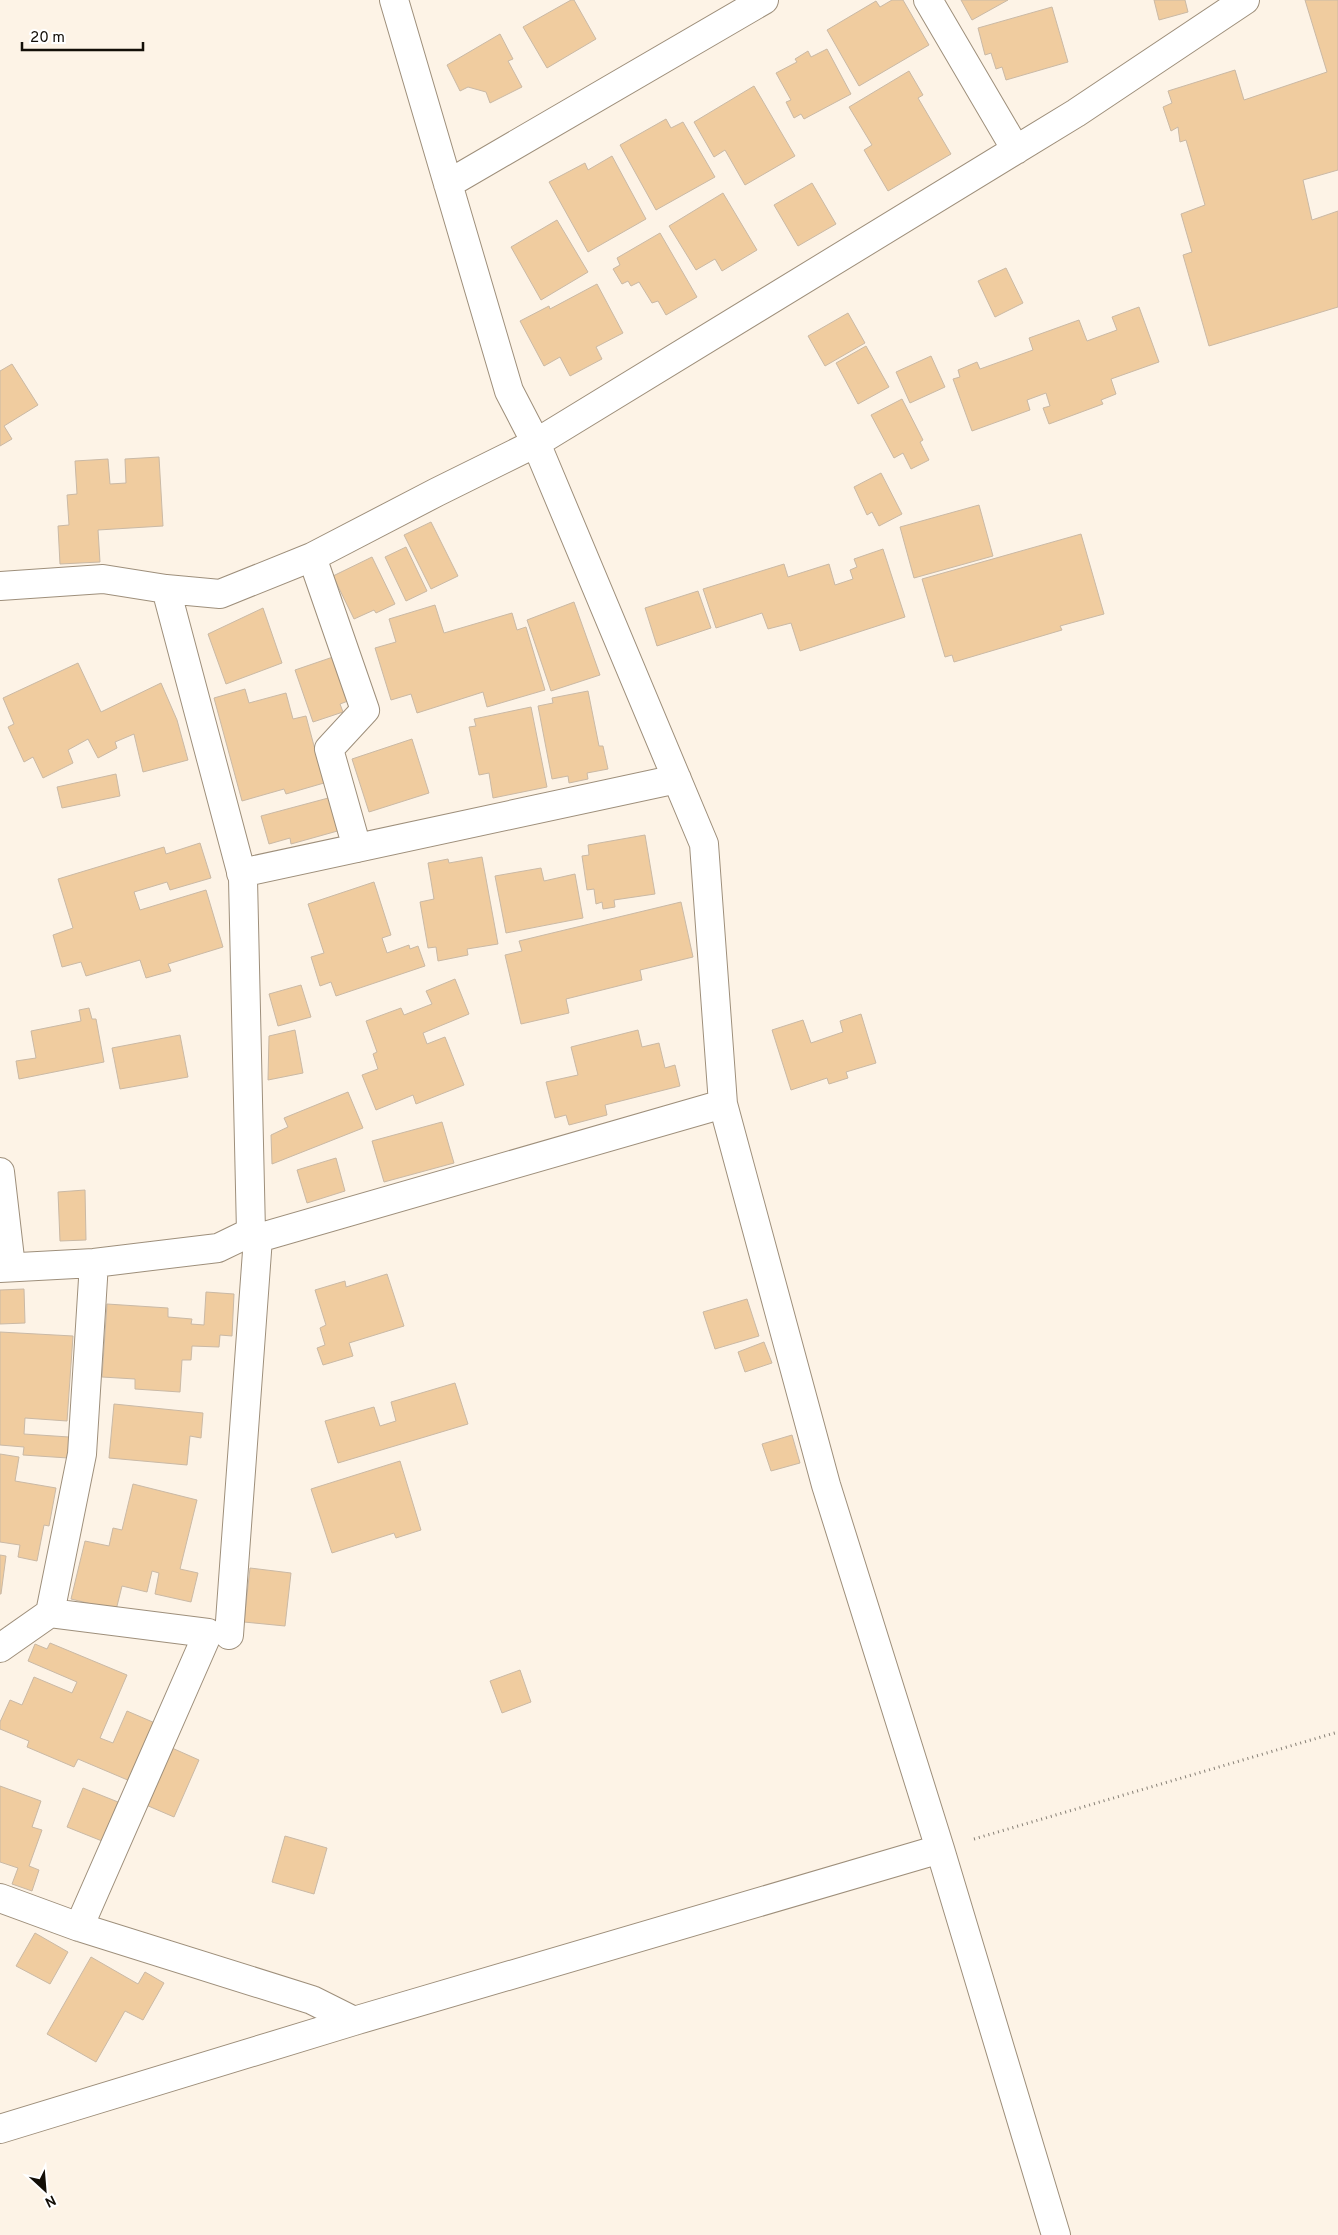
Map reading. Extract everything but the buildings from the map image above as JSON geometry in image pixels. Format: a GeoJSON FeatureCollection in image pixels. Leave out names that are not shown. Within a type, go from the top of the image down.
{"type":"FeatureCollection","features":[{"type":"Feature","properties":{"kind":"street"},"geometry":{"type":"LineString","coordinates":[[394,0],[509,391],[536,443],[704,844],[723,1104],[826,1485],[940,1848],[1056,2235]]}},
{"type":"Feature","properties":{"kind":"street"},"geometry":{"type":"LineString","coordinates":[[448,184],[764,0]]}},
{"type":"Feature","properties":{"kind":"street"},"geometry":{"type":"LineString","coordinates":[[928,0],[1016,150]]}},
{"type":"Feature","properties":{"kind":"street"},"geometry":{"type":"LineString","coordinates":[[0,586],[103,580],[220,594],[312,557],[536,443],[1076,113],[1239,2]]}},
{"type":"Feature","properties":{"kind":"street"},"geometry":{"type":"LineString","coordinates":[[312,557],[365,710],[329,749],[357,848]]}},
{"type":"Feature","properties":{"kind":"street"},"geometry":{"type":"LineString","coordinates":[[79,1927],[218,1634],[254,1235],[243,879],[166,589]]}},
{"type":"Feature","properties":{"kind":"street"},"geometry":{"type":"LineString","coordinates":[[241,874],[677,779]]}},
{"type":"Feature","properties":{"kind":"street"},"geometry":{"type":"LineString","coordinates":[[0,1172],[6,1268],[94,1263],[218,1248],[254,1235],[723,1104]]}},
{"type":"Feature","properties":{"kind":"street"},"geometry":{"type":"LineString","coordinates":[[50,1613],[82,1454],[94,1263]]}},
{"type":"Feature","properties":{"kind":"street"},"geometry":{"type":"LineString","coordinates":[[0,1648],[50,1613],[218,1634]]}},
{"type":"Feature","properties":{"kind":"street"},"geometry":{"type":"LineString","coordinates":[[0,2128],[940,1848]]}},
{"type":"Feature","properties":{"kind":"street"},"geometry":{"type":"LineString","coordinates":[[0,1898],[79,1927],[312,2000],[354,2021]]}},
{"type":"Feature","properties":{"kind":"path"},"geometry":{"type":"LineString","coordinates":[[940,1848],[1338,1732]]}}]}
